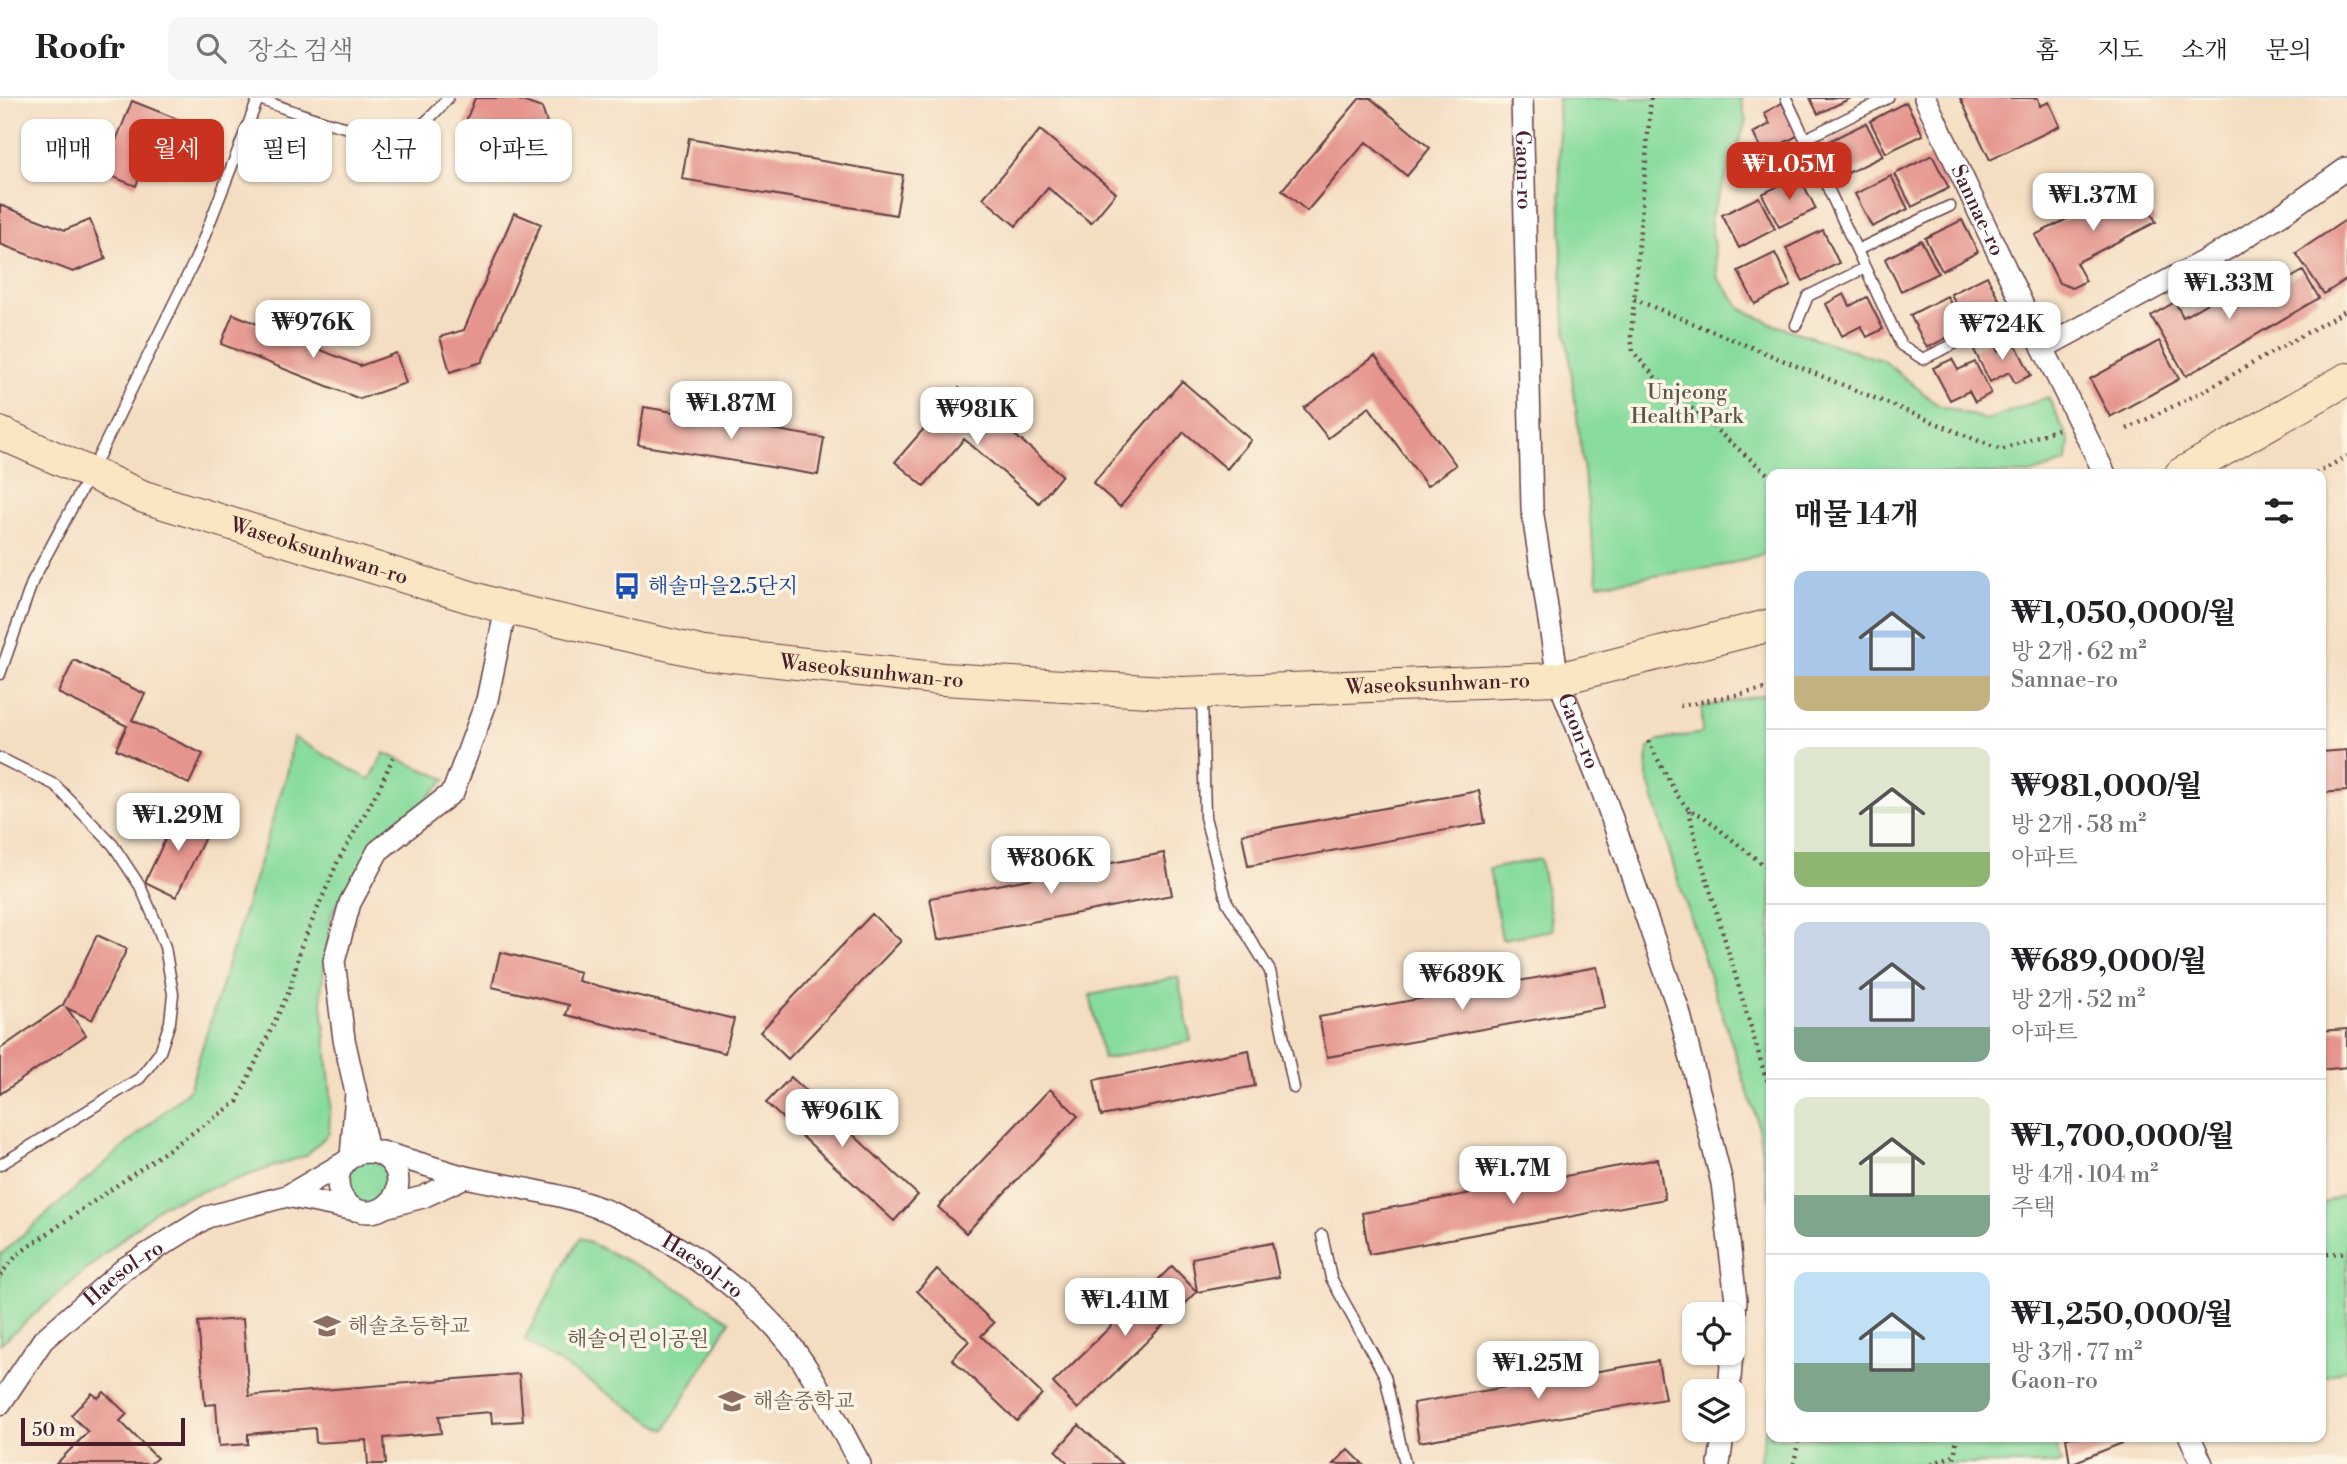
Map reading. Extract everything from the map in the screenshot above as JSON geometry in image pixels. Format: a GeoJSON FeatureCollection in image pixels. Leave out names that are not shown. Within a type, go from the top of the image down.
{"type":"FeatureCollection","features":[{"type":"Feature","properties":{"kind":"street","name":"Gaon-ro"},"geometry":{"type":"LineString","coordinates":[[1522,98],[1532,509],[1558,679],[1602,790],[1679,1011],[1722,1183],[1736,1302]]}},
{"type":"Feature","properties":{"kind":"street","name":"Sannae-ro"},"geometry":{"type":"LineString","coordinates":[[1925,98],[2103,469]]}},
{"type":"Feature","properties":{"kind":"street"},"geometry":{"type":"LineString","coordinates":[[2043,348],[2230,247],[2347,168]]}},
{"type":"Feature","properties":{"kind":"street"},"geometry":{"type":"LineString","coordinates":[[2190,469],[2347,379]]}},
{"type":"Feature","properties":{"kind":"street","name":"Waseoksunhwan-ro"},"geometry":{"type":"LineString","coordinates":[[0,433],[144,497],[506,608],[705,653],[943,679],[1202,692],[1558,679],[1766,626]]}},
{"type":"Feature","properties":{"kind":"street"},"geometry":{"type":"LineString","coordinates":[[355,1210],[347,1204],[338,1186],[338,1175],[355,1157],[356,1093],[344,1039],[334,961],[350,903],[378,851],[453,792],[487,699],[506,608]]}},
{"type":"Feature","properties":{"kind":"street","name":"Haesol-ro"},"geometry":{"type":"LineString","coordinates":[[355,1157],[382,1152],[465,1177],[577,1200],[640,1225],[675,1245],[748,1300],[790,1344],[860,1464]]}},
{"type":"Feature","properties":{"kind":"street"},"geometry":{"type":"LineString","coordinates":[[287,1196],[355,1157],[385,1157],[396,1171],[397,1191],[393,1200],[385,1207]]}},
{"type":"Feature","properties":{"kind":"street"},"geometry":{"type":"LineString","coordinates":[[287,1196],[365,1213],[423,1197],[465,1177]]}},
{"type":"Feature","properties":{"kind":"street","name":"Haesol-ro"},"geometry":{"type":"LineString","coordinates":[[0,1404],[43,1339],[125,1268],[207,1217],[287,1196]]}},
{"type":"Feature","properties":{"kind":"street"},"geometry":{"type":"LineString","coordinates":[[1719,1464],[1722,1442]]}},
{"type":"Feature","properties":{"kind":"street"},"geometry":{"type":"LineString","coordinates":[[2192,1442],[2202,1464]]}},
{"type":"Feature","properties":{"kind":"lane"},"geometry":{"type":"LineString","coordinates":[[0,674],[33,580],[90,474],[196,258],[257,98],[364,132],[394,134],[420,126],[448,98]]}},
{"type":"Feature","properties":{"kind":"lane"},"geometry":{"type":"LineString","coordinates":[[1786,98],[1901,345],[1923,359],[2000,322]]}},
{"type":"Feature","properties":{"kind":"lane"},"geometry":{"type":"LineString","coordinates":[[1805,139],[1888,98]]}},
{"type":"Feature","properties":{"kind":"lane"},"geometry":{"type":"LineString","coordinates":[[1734,173],[1755,180],[1812,153]]}},
{"type":"Feature","properties":{"kind":"lane"},"geometry":{"type":"LineString","coordinates":[[1857,250],[1950,206]]}},
{"type":"Feature","properties":{"kind":"lane"},"geometry":{"type":"LineString","coordinates":[[1796,325],[1808,296],[1865,268]]}},
{"type":"Feature","properties":{"kind":"lane"},"geometry":{"type":"LineString","coordinates":[[1202,692],[1205,817],[1227,902],[1270,971],[1293,1088]]}},
{"type":"Feature","properties":{"kind":"lane"},"geometry":{"type":"LineString","coordinates":[[0,758],[55,785],[113,845],[140,886],[155,920],[165,947],[173,994],[170,1022],[160,1052],[140,1078],[0,1166]]}},
{"type":"Feature","properties":{"kind":"lane"},"geometry":{"type":"LineString","coordinates":[[1322,1235],[1331,1278],[1385,1376],[1405,1464]]}},
{"type":"Feature","properties":{"kind":"path"},"geometry":{"type":"LineString","coordinates":[[1651,98],[1631,337],[1633,352],[1656,378],[1766,473]]}},
{"type":"Feature","properties":{"kind":"path"},"geometry":{"type":"LineString","coordinates":[[1634,299],[2001,450],[2057,429]]}},
{"type":"Feature","properties":{"kind":"path"},"geometry":{"type":"LineString","coordinates":[[2127,429],[2202,392],[2347,310]]}},
{"type":"Feature","properties":{"kind":"path"},"geometry":{"type":"LineString","coordinates":[[2325,469],[2347,456]]}},
{"type":"Feature","properties":{"kind":"path"},"geometry":{"type":"LineString","coordinates":[[1680,706],[1766,689]]}},
{"type":"Feature","properties":{"kind":"path"},"geometry":{"type":"LineString","coordinates":[[1648,741],[1677,794],[1689,810],[1766,1078]]}},
{"type":"Feature","properties":{"kind":"path"},"geometry":{"type":"LineString","coordinates":[[0,1275],[18,1254],[237,1102],[290,989],[301,947],[338,861],[380,787],[393,757]]}},
{"type":"Feature","properties":{"kind":"path"},"geometry":{"type":"LineString","coordinates":[[1689,810],[1703,816],[1766,867]]}},
{"type":"Feature","properties":{"kind":"path"},"geometry":{"type":"LineString","coordinates":[[2326,1254],[2347,1252]]}},
{"type":"Feature","properties":{"kind":"path"},"geometry":{"type":"LineString","coordinates":[[1794,1464],[1798,1442]]}},
{"type":"Feature","properties":{"kind":"path"},"geometry":{"type":"LineString","coordinates":[[1951,1464],[1956,1442]]}},
{"type":"Feature","properties":{"kind":"path"},"geometry":{"type":"LineString","coordinates":[[1932,1464],[1954,1455]]}},
{"type":"Feature","properties":{"kind":"green space","name":"Unjeong Health Park"},"geometry":{"type":"Polygon","coordinates":[[[1558,98],[1741,98],[1746,122],[1710,219],[1718,278],[1742,309],[1775,325],[1884,361],[1938,405],[1987,420],[2048,397],[2069,441],[2067,461],[2045,469],[1766,469],[1766,553],[1721,566],[1598,584],[1563,306],[1558,98]]]}},
{"type":"Feature","properties":{"kind":"green space"},"geometry":{"type":"Polygon","coordinates":[[[1766,694],[1766,1175],[1756,1117],[1676,874],[1647,775],[1648,749],[1660,740],[1702,733],[1702,707],[1766,694]]]}},
{"type":"Feature","properties":{"kind":"green space"},"geometry":{"type":"Polygon","coordinates":[[[293,737],[370,780],[384,753],[446,779],[352,877],[331,915],[321,992],[331,1095],[329,1133],[307,1155],[162,1205],[0,1344],[0,1255],[189,1090],[288,770],[293,737]]]}},
{"type":"Feature","properties":{"kind":"green space"},"geometry":{"type":"Polygon","coordinates":[[[1540,859],[1553,930],[1502,939],[1489,869],[1540,859]]]}},
{"type":"Feature","properties":{"kind":"green space"},"geometry":{"type":"Polygon","coordinates":[[[1178,977],[1191,1041],[1103,1059],[1090,995],[1178,977]]]}},
{"type":"Feature","properties":{"kind":"green space"},"geometry":{"type":"Polygon","coordinates":[[[368,1160],[383,1167],[390,1182],[383,1197],[368,1204],[353,1197],[346,1182],[353,1167],[368,1160]]]}},
{"type":"Feature","properties":{"kind":"green space"},"geometry":{"type":"Polygon","coordinates":[[[2347,1192],[2347,1368],[2326,1377],[2326,1202],[2347,1192]]]}},
{"type":"Feature","properties":{"kind":"green space","name":"해솔어린이공원"},"geometry":{"type":"Polygon","coordinates":[[[580,1238],[654,1274],[730,1321],[665,1430],[524,1340],[580,1238]]]}},
{"type":"Feature","properties":{"kind":"green space"},"geometry":{"type":"Polygon","coordinates":[[[1766,1426],[1766,1442],[2054,1442],[2061,1464],[1759,1464],[1766,1426]]]}},
{"type":"Feature","properties":{"kind":"building"},"geometry":{"type":"Polygon","coordinates":[[[475,98],[513,98],[542,108],[546,119],[467,119],[475,98]]]}},
{"type":"Feature","properties":{"kind":"building"},"geometry":{"type":"Polygon","coordinates":[[[1360,98],[1370,98],[1430,148],[1407,176],[1366,142],[1307,211],[1282,190],[1360,98]]]}},
{"type":"Feature","properties":{"kind":"building"},"geometry":{"type":"Polygon","coordinates":[[[1810,98],[1851,98],[1818,114],[1810,98]]]}},
{"type":"Feature","properties":{"kind":"building"},"geometry":{"type":"Polygon","coordinates":[[[1960,98],[2038,98],[2040,106],[2049,102],[2060,126],[1990,160],[1960,98]]]}},
{"type":"Feature","properties":{"kind":"building"},"geometry":{"type":"Polygon","coordinates":[[[132,101],[178,119],[129,119],[129,182],[138,182],[136,186],[115,178],[115,143],[132,101]]]}},
{"type":"Feature","properties":{"kind":"building"},"geometry":{"type":"Polygon","coordinates":[[[1906,102],[1923,135],[1886,153],[1870,121],[1906,102]]]}},
{"type":"Feature","properties":{"kind":"building"},"geometry":{"type":"Polygon","coordinates":[[[1782,103],[1799,135],[1780,145],[1785,156],[1769,165],[1753,133],[1770,124],[1764,113],[1782,103]]]}},
{"type":"Feature","properties":{"kind":"building"},"geometry":{"type":"Polygon","coordinates":[[[1866,123],[1883,156],[1846,174],[1829,141],[1866,123]]]}},
{"type":"Feature","properties":{"kind":"building"},"geometry":{"type":"Polygon","coordinates":[[[1040,130],[1116,193],[1091,223],[1048,188],[1016,226],[983,198],[1040,130]]]}},
{"type":"Feature","properties":{"kind":"building"},"geometry":{"type":"Polygon","coordinates":[[[689,138],[903,175],[896,215],[682,179],[689,138]]]}},
{"type":"Feature","properties":{"kind":"building"},"geometry":{"type":"Polygon","coordinates":[[[1932,155],[1949,188],[1912,207],[1895,174],[1932,155]]]}},
{"type":"Feature","properties":{"kind":"building"},"geometry":{"type":"Polygon","coordinates":[[[1799,176],[1816,209],[1779,227],[1762,194],[1799,176]]]}},
{"type":"Feature","properties":{"kind":"building"},"geometry":{"type":"Polygon","coordinates":[[[1891,176],[1908,209],[1872,227],[1855,194],[1891,176]]]}},
{"type":"Feature","properties":{"kind":"building"},"geometry":{"type":"Polygon","coordinates":[[[2137,184],[2156,222],[2076,263],[2086,281],[2072,288],[2059,283],[2035,235],[2137,184]]]}},
{"type":"Feature","properties":{"kind":"building"},"geometry":{"type":"Polygon","coordinates":[[[1759,197],[1775,229],[1739,248],[1722,215],[1759,197]]]}},
{"type":"Feature","properties":{"kind":"building"},"geometry":{"type":"Polygon","coordinates":[[[0,205],[65,230],[90,220],[106,259],[73,272],[0,244],[0,205]]]}},
{"type":"Feature","properties":{"kind":"building"},"geometry":{"type":"Polygon","coordinates":[[[514,213],[541,224],[482,362],[450,372],[440,337],[464,330],[514,213]]]}},
{"type":"Feature","properties":{"kind":"building"},"geometry":{"type":"Polygon","coordinates":[[[2347,219],[2347,279],[2324,294],[2296,253],[2347,219]]]}},
{"type":"Feature","properties":{"kind":"building"},"geometry":{"type":"Polygon","coordinates":[[[1962,220],[1978,252],[1942,271],[1925,238],[1962,220]]]}},
{"type":"Feature","properties":{"kind":"building"},"geometry":{"type":"Polygon","coordinates":[[[1823,230],[1839,263],[1803,281],[1786,248],[1823,230]]]}},
{"type":"Feature","properties":{"kind":"building"},"geometry":{"type":"Polygon","coordinates":[[[1921,240],[1938,273],[1901,291],[1885,259],[1921,240]]]}},
{"type":"Feature","properties":{"kind":"building"},"geometry":{"type":"Polygon","coordinates":[[[1775,253],[1791,286],[1755,304],[1738,271],[1775,253]]]}},
{"type":"Feature","properties":{"kind":"building"},"geometry":{"type":"Polygon","coordinates":[[[2303,271],[2319,298],[2186,376],[2151,316],[2175,302],[2183,317],[2240,284],[2251,301],[2303,271]]]}},
{"type":"Feature","properties":{"kind":"building"},"geometry":{"type":"Polygon","coordinates":[[[1987,276],[2004,309],[1968,327],[1951,294],[1987,276]]]}},
{"type":"Feature","properties":{"kind":"building"},"geometry":{"type":"Polygon","coordinates":[[[1844,294],[1850,306],[1867,297],[1883,329],[1867,337],[1861,326],[1842,336],[1826,304],[1844,294]]]}},
{"type":"Feature","properties":{"kind":"building"},"geometry":{"type":"Polygon","coordinates":[[[1947,296],[1964,329],[1927,348],[1910,315],[1947,296]]]}},
{"type":"Feature","properties":{"kind":"building"},"geometry":{"type":"Polygon","coordinates":[[[233,314],[360,366],[396,353],[406,383],[360,399],[221,344],[233,314]]]}},
{"type":"Feature","properties":{"kind":"building"},"geometry":{"type":"Polygon","coordinates":[[[1992,340],[1998,352],[2015,343],[2031,375],[2015,383],[2009,372],[1990,382],[1974,350],[1992,340]]]}},
{"type":"Feature","properties":{"kind":"building"},"geometry":{"type":"Polygon","coordinates":[[[2159,341],[2179,379],[2110,417],[2090,379],[2159,341]]]}},
{"type":"Feature","properties":{"kind":"building"},"geometry":{"type":"Polygon","coordinates":[[[1375,356],[1456,465],[1427,486],[1369,407],[1328,438],[1304,408],[1375,356]]]}},
{"type":"Feature","properties":{"kind":"building"},"geometry":{"type":"Polygon","coordinates":[[[1952,359],[1958,370],[1975,362],[1991,393],[1975,402],[1969,391],[1950,400],[1933,368],[1952,359]]]}},
{"type":"Feature","properties":{"kind":"building"},"geometry":{"type":"Polygon","coordinates":[[[1182,381],[1251,440],[1227,469],[1184,432],[1120,507],[1093,483],[1182,381]]]}},
{"type":"Feature","properties":{"kind":"building"},"geometry":{"type":"Polygon","coordinates":[[[959,388],[1062,475],[1039,503],[964,439],[924,486],[895,462],[959,388]]]}},
{"type":"Feature","properties":{"kind":"building"},"geometry":{"type":"Polygon","coordinates":[[[644,407],[824,438],[818,475],[638,445],[644,407]]]}},
{"type":"Feature","properties":{"kind":"building"},"geometry":{"type":"Polygon","coordinates":[[[74,660],[145,694],[132,720],[203,754],[189,784],[116,749],[127,726],[58,693],[74,660]]]}},
{"type":"Feature","properties":{"kind":"building"},"geometry":{"type":"Polygon","coordinates":[[[2347,750],[2347,791],[2326,793],[2326,752],[2347,750]]]}},
{"type":"Feature","properties":{"kind":"building"},"geometry":{"type":"Polygon","coordinates":[[[1479,791],[1485,823],[1248,866],[1242,834],[1479,791]]]}},
{"type":"Feature","properties":{"kind":"building"},"geometry":{"type":"Polygon","coordinates":[[[179,810],[211,825],[176,897],[145,882],[179,810]]]}},
{"type":"Feature","properties":{"kind":"building"},"geometry":{"type":"Polygon","coordinates":[[[1164,853],[1172,895],[938,940],[930,898],[1164,853]]]}},
{"type":"Feature","properties":{"kind":"building"},"geometry":{"type":"Polygon","coordinates":[[[872,914],[901,941],[788,1059],[760,1032],[872,914]]]}},
{"type":"Feature","properties":{"kind":"building"},"geometry":{"type":"Polygon","coordinates":[[[97,935],[127,949],[92,1020],[67,1008],[86,1035],[0,1094],[0,1049],[63,1005],[97,935]]]}},
{"type":"Feature","properties":{"kind":"building"},"geometry":{"type":"Polygon","coordinates":[[[500,952],[580,972],[578,981],[734,1019],[725,1053],[566,1015],[569,1005],[492,987],[500,952]]]}},
{"type":"Feature","properties":{"kind":"building"},"geometry":{"type":"Polygon","coordinates":[[[1597,967],[1605,1007],[1327,1057],[1319,1017],[1597,967]]]}},
{"type":"Feature","properties":{"kind":"building"},"geometry":{"type":"Polygon","coordinates":[[[2347,1029],[2347,1067],[2326,1069],[2326,1031],[2347,1029]]]}},
{"type":"Feature","properties":{"kind":"building"},"geometry":{"type":"Polygon","coordinates":[[[1249,1050],[1255,1086],[1101,1116],[1094,1080],[1249,1050]]]}},
{"type":"Feature","properties":{"kind":"building"},"geometry":{"type":"Polygon","coordinates":[[[791,1077],[918,1195],[894,1221],[766,1103],[791,1077]]]}},
{"type":"Feature","properties":{"kind":"building"},"geometry":{"type":"Polygon","coordinates":[[[1050,1089],[1078,1116],[966,1233],[938,1207],[1050,1089]]]}},
{"type":"Feature","properties":{"kind":"building"},"geometry":{"type":"Polygon","coordinates":[[[1658,1159],[1665,1199],[1369,1254],[1362,1213],[1658,1159]]]}},
{"type":"Feature","properties":{"kind":"building"},"geometry":{"type":"Polygon","coordinates":[[[1272,1243],[1279,1277],[1197,1292],[1192,1258],[1272,1243]]]}},
{"type":"Feature","properties":{"kind":"building"},"geometry":{"type":"Polygon","coordinates":[[[1172,1266],[1197,1292],[1078,1409],[1053,1383],[1172,1266]]]}},
{"type":"Feature","properties":{"kind":"building"},"geometry":{"type":"Polygon","coordinates":[[[937,1269],[994,1323],[981,1336],[1042,1394],[1017,1421],[952,1359],[969,1341],[917,1291],[937,1269]]]}},
{"type":"Feature","properties":{"kind":"building"},"geometry":{"type":"Polygon","coordinates":[[[243,1319],[249,1396],[519,1374],[523,1421],[492,1423],[491,1412],[439,1416],[441,1433],[384,1438],[386,1464],[368,1464],[366,1440],[316,1443],[315,1428],[248,1434],[248,1444],[219,1446],[216,1404],[205,1405],[198,1322],[243,1319]]]}},
{"type":"Feature","properties":{"kind":"building"},"geometry":{"type":"Polygon","coordinates":[[[1658,1361],[1665,1399],[1419,1442],[1413,1403],[1658,1361]]]}},
{"type":"Feature","properties":{"kind":"building"},"geometry":{"type":"Polygon","coordinates":[[[104,1392],[127,1414],[120,1421],[157,1458],[150,1464],[56,1464],[88,1432],[71,1415],[92,1393],[98,1398],[104,1392]]]}},
{"type":"Feature","properties":{"kind":"building"},"geometry":{"type":"Polygon","coordinates":[[[1079,1425],[1122,1464],[1069,1464],[1056,1451],[1079,1425]]]}},
{"type":"Feature","properties":{"kind":"building"},"geometry":{"type":"Polygon","coordinates":[[[2067,1442],[2125,1442],[2070,1464],[2067,1442]]]}},
{"type":"Feature","properties":{"kind":"building"},"geometry":{"type":"Polygon","coordinates":[[[1348,1449],[1363,1464],[1334,1464],[1348,1449]]]}},
{"type":"Feature","properties":{"kind":"place","name":"해솔마을2.5단지"},"geometry":{"type":"Point","coordinates":[627,586]}},
{"type":"Feature","properties":{"kind":"place","name":"해솔초등학교"},"geometry":{"type":"Point","coordinates":[327,1326]}},
{"type":"Feature","properties":{"kind":"place","name":"해솔중학교"},"geometry":{"type":"Point","coordinates":[732,1401]}}]}
